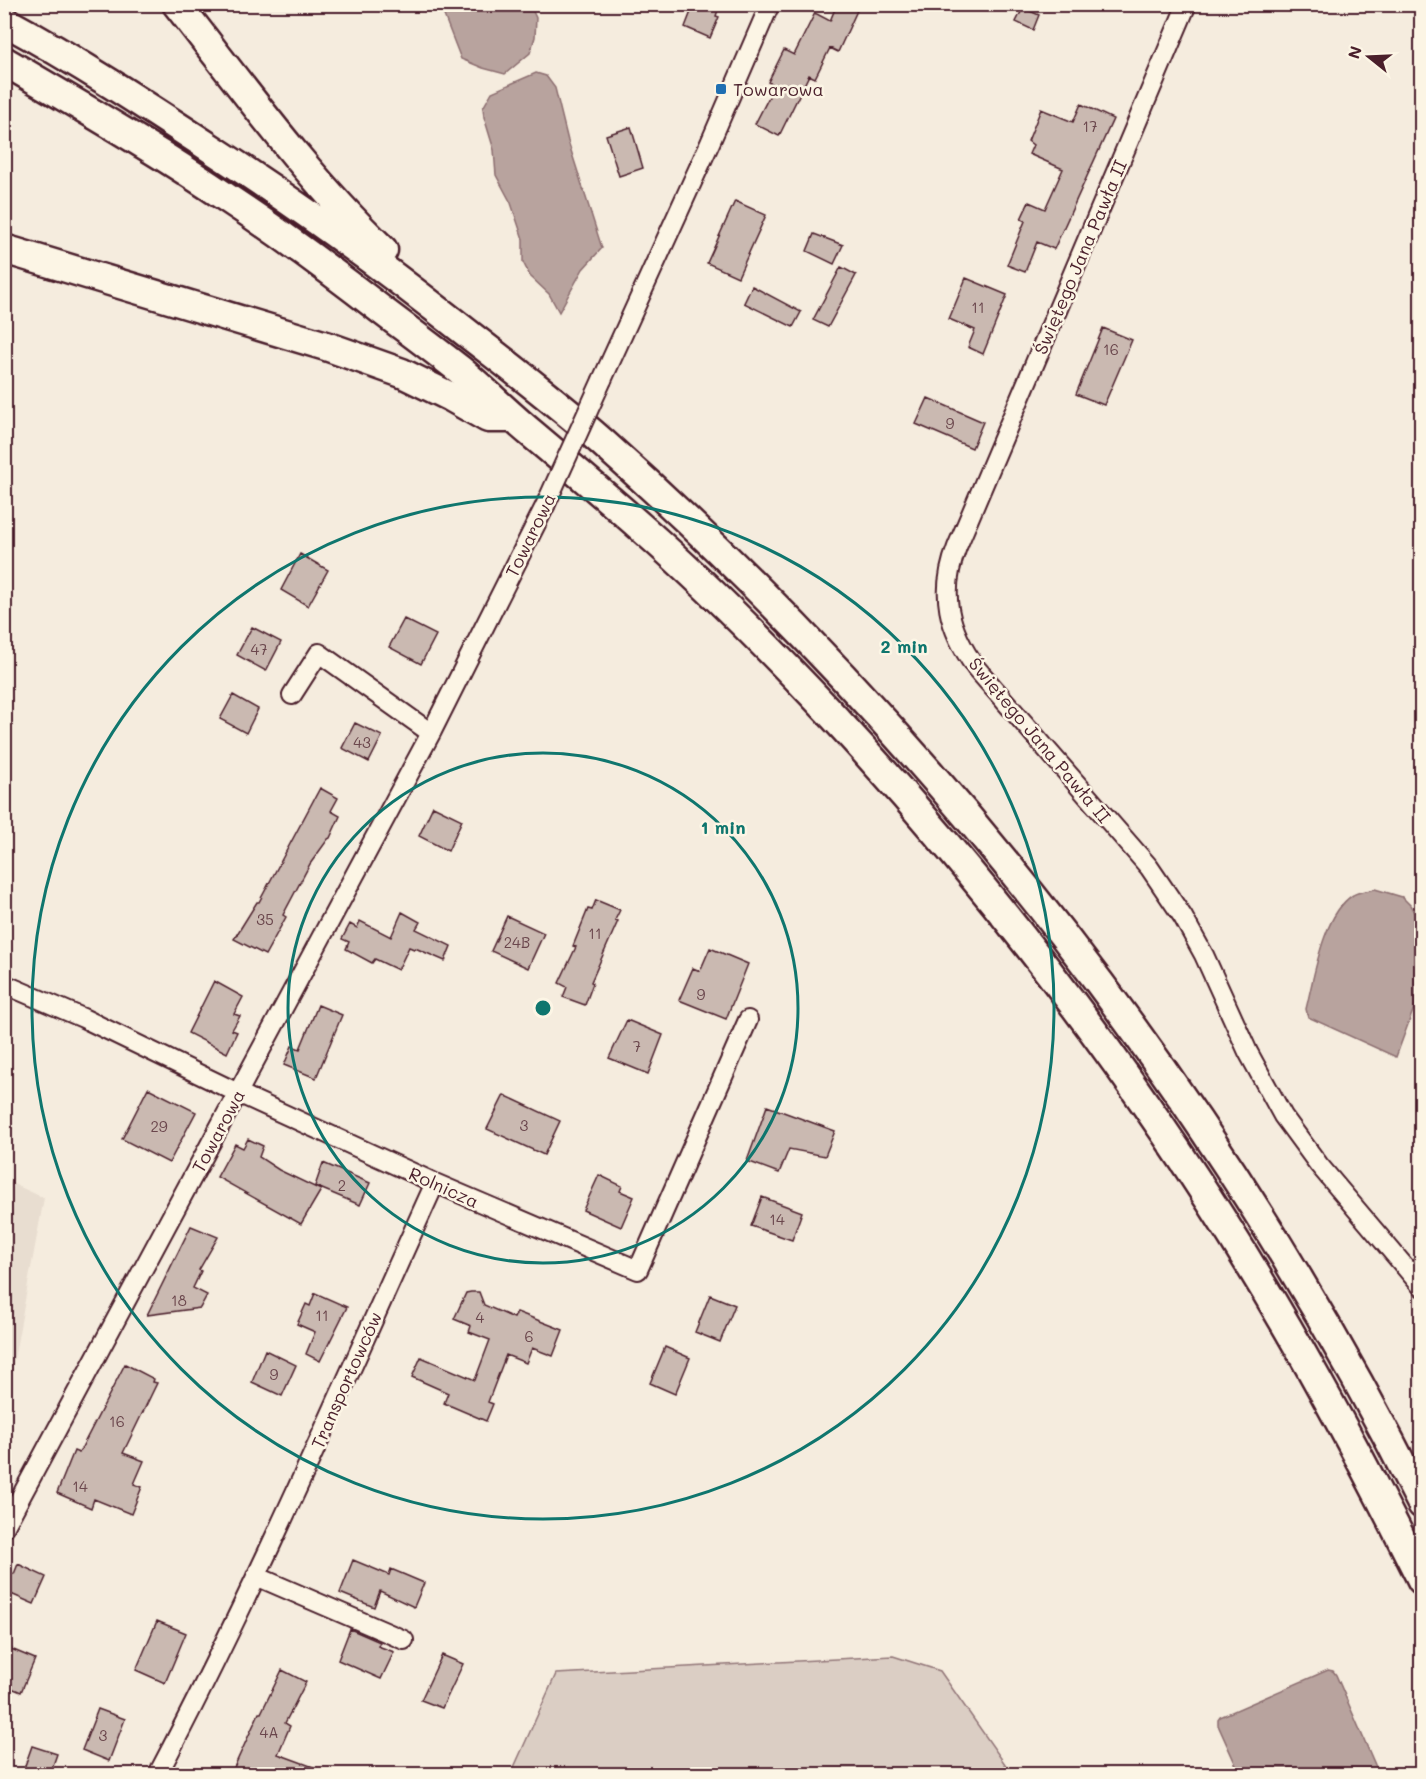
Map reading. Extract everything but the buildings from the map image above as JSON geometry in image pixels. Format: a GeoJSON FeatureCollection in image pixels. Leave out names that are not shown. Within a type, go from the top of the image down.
{"type":"FeatureCollection","features":[{"type":"Feature","properties":{"kind":"main road"},"geometry":{"type":"LineString","coordinates":[[177,4],[320,183],[360,228],[392,258],[405,284]]}},
{"type":"Feature","properties":{"kind":"main road"},"geometry":{"type":"LineString","coordinates":[[4,21],[138,100],[242,168],[405,284],[536,386],[600,440],[802,633],[963,813],[1103,987],[1173,1085],[1240,1185],[1315,1307],[1422,1504]]}},
{"type":"Feature","properties":{"kind":"main road"},"geometry":{"type":"LineString","coordinates":[[4,61],[120,129],[231,200],[328,269],[462,372],[646,531],[776,657],[833,716],[938,834],[1077,1009],[1132,1086],[1218,1214],[1286,1325],[1362,1462],[1422,1580]]}},
{"type":"Feature","properties":{"kind":"main road"},"geometry":{"type":"LineString","coordinates":[[4,249],[326,346],[402,373],[489,418],[513,418]]}},
{"type":"Feature","properties":{"kind":"street","name":"Towarowa"},"geometry":{"type":"LineString","coordinates":[[4,1528],[431,733],[545,506],[710,143],[770,4]]}},
{"type":"Feature","properties":{"kind":"street","name":"Świętego Jana Pawła II"},"geometry":{"type":"LineString","coordinates":[[1187,4],[957,547],[947,585],[948,604],[954,628],[964,651],[976,668],[1149,867],[1183,917],[1204,955],[1248,1052],[1283,1116],[1319,1165],[1422,1287]]}},
{"type":"Feature","properties":{"kind":"street"},"geometry":{"type":"LineString","coordinates":[[292,695],[319,653],[431,733]]}},
{"type":"Feature","properties":{"kind":"street","name":"Rolnicza"},"geometry":{"type":"LineString","coordinates":[[4,984],[83,1018],[435,1184],[638,1270],[748,1020]]}},
{"type":"Feature","properties":{"kind":"street","name":"Transportowców"},"geometry":{"type":"LineString","coordinates":[[158,1774],[198,1698],[256,1576],[435,1184]]}},
{"type":"Feature","properties":{"kind":"street"},"geometry":{"type":"LineString","coordinates":[[256,1576],[404,1640]]}},
{"type":"Feature","properties":{"kind":"shaded area"},"geometry":{"type":"Polygon","coordinates":[[[440,5],[530,5],[536,18],[535,37],[530,53],[505,74],[461,59],[440,5]]]}},
{"type":"Feature","properties":{"kind":"shaded area"},"geometry":{"type":"Polygon","coordinates":[[[536,73],[546,76],[555,88],[568,141],[602,248],[583,269],[559,312],[549,294],[530,276],[523,262],[523,239],[511,203],[496,175],[494,150],[483,108],[492,92],[536,73]]]}},
{"type":"Feature","properties":{"kind":"shaded area"},"geometry":{"type":"Polygon","coordinates":[[[1375,889],[1402,897],[1410,905],[1421,925],[1421,989],[1396,1057],[1308,1017],[1306,1009],[1321,947],[1334,916],[1353,895],[1375,889]]]}},
{"type":"Feature","properties":{"kind":"shaded area"},"geometry":{"type":"Polygon","coordinates":[[[5,1180],[44,1198],[5,1408],[5,1180]]]}},
{"type":"Feature","properties":{"kind":"shaded area"},"geometry":{"type":"Polygon","coordinates":[[[893,1656],[940,1671],[1012,1774],[511,1774],[556,1674],[893,1656]]]}},
{"type":"Feature","properties":{"kind":"shaded area"},"geometry":{"type":"Polygon","coordinates":[[[1328,1670],[1333,1671],[1336,1675],[1379,1774],[1240,1774],[1218,1725],[1220,1717],[1328,1670]]]}},
{"type":"Feature","properties":{"kind":"place","name":"Towarowa"},"geometry":{"type":"Point","coordinates":[721,89]}}]}
